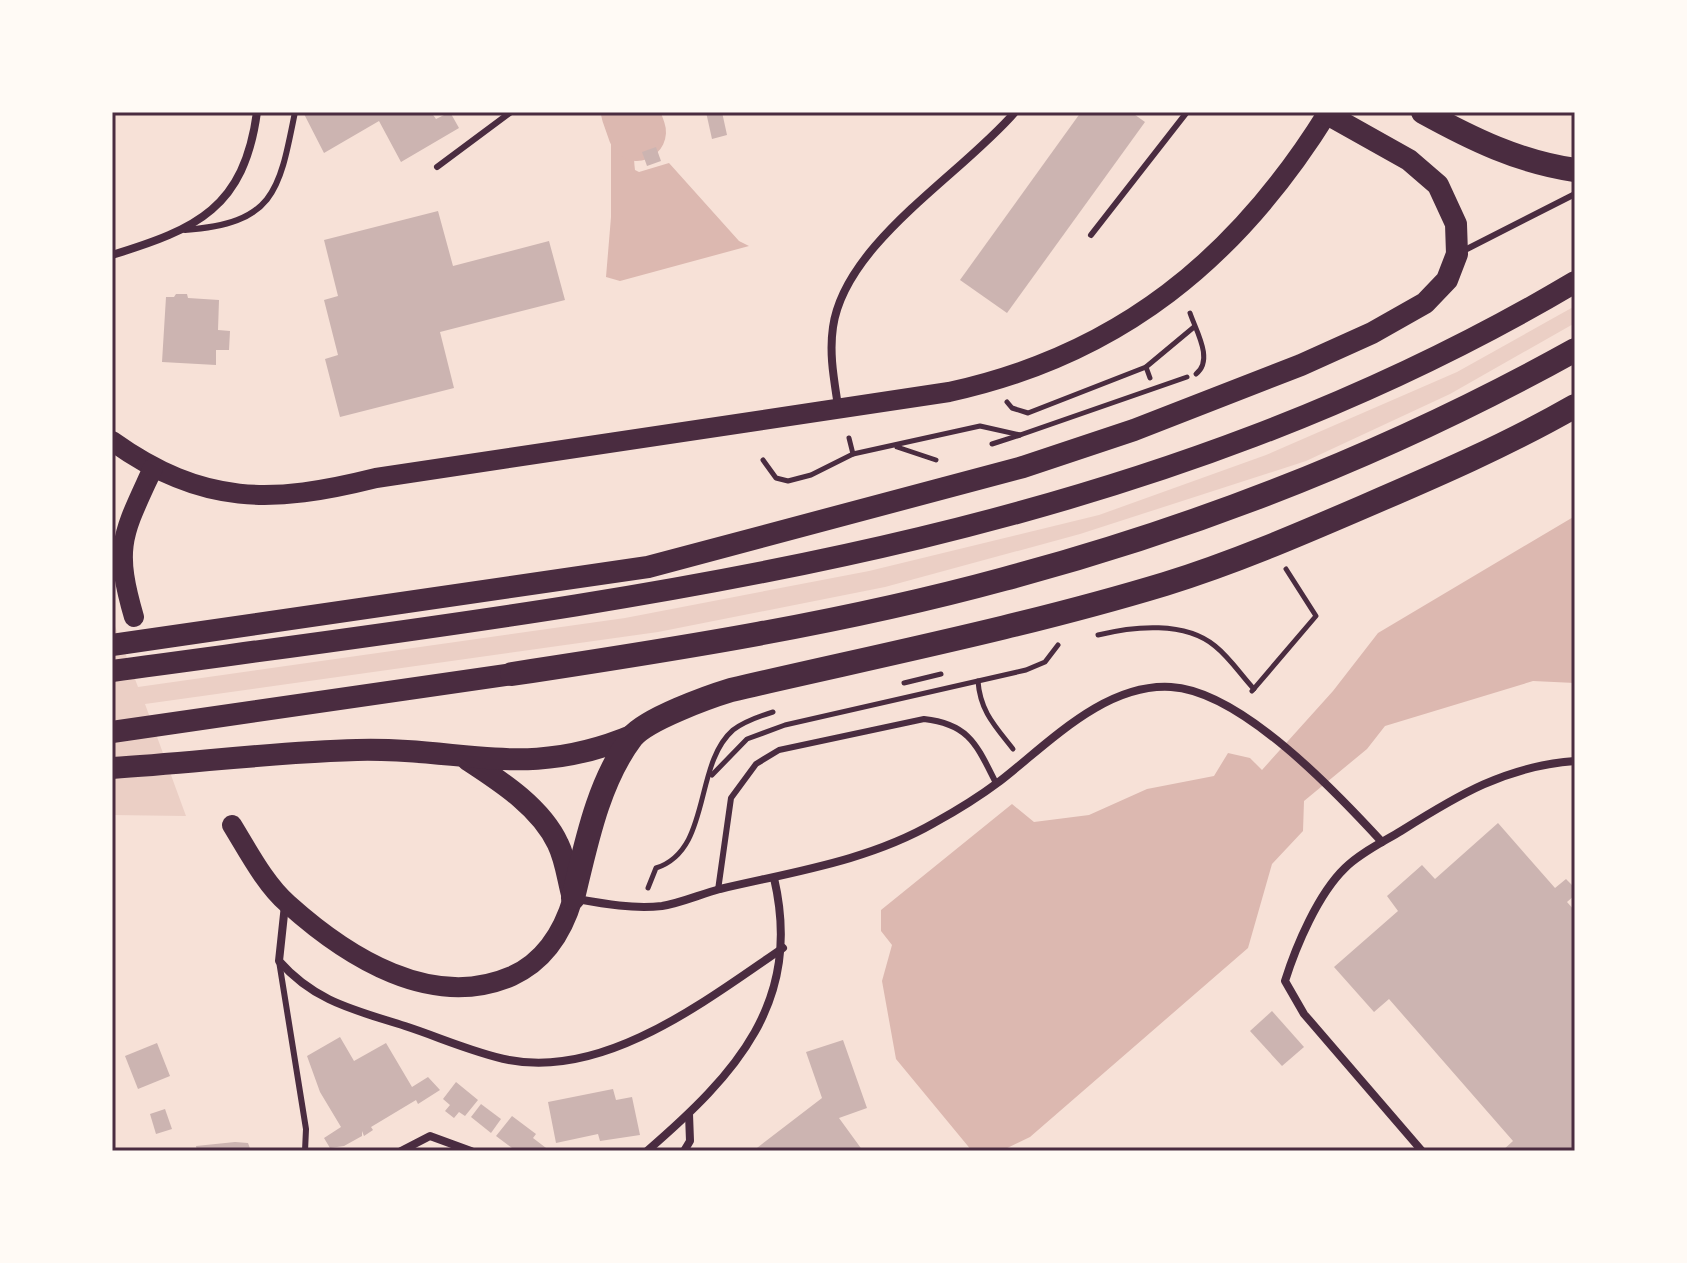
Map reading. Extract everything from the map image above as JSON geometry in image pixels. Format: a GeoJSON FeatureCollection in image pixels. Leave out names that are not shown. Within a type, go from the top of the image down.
{"type":"FeatureCollection","features":[{"type":"Feature","properties":{"kind":"highway"},"geometry":{"type":"LineString","coordinates":[[1423,112],[1478,143],[1524,160],[1575,170]]}},
{"type":"Feature","properties":{"kind":"highway"},"geometry":{"type":"LineString","coordinates":[[112,645],[648,567],[1023,467],[1195,407],[1372,333],[1438,291],[1457,254],[1456,224],[1438,185],[1409,160],[1328,113]]}},
{"type":"Feature","properties":{"kind":"highway"},"geometry":{"type":"LineString","coordinates":[[112,671],[647,595],[774,572],[988,523],[1075,499],[1277,428],[1395,377],[1575,282]]}},
{"type":"Feature","properties":{"kind":"highway"},"geometry":{"type":"LineString","coordinates":[[112,732],[512,674],[794,627],[1002,580],[1185,524],[1313,476],[1475,403],[1575,350]]}},
{"type":"Feature","properties":{"kind":"highway"},"geometry":{"type":"LineString","coordinates":[[112,768],[354,750],[501,762],[549,760],[591,751],[634,735],[686,706],[731,690],[1019,624],[1168,583],[1300,534],[1402,490],[1528,433],[1575,406]]}},
{"type":"Feature","properties":{"kind":"highway"},"geometry":{"type":"LineString","coordinates":[[573,898],[602,795],[634,735]]}},
{"type":"Feature","properties":{"kind":"highway"},"geometry":{"type":"LineString","coordinates":[[464,757],[521,799],[545,824],[558,844],[573,898]]}},
{"type":"Feature","properties":{"kind":"main road"},"geometry":{"type":"LineString","coordinates":[[112,441],[153,468],[204,487],[249,497],[290,496],[376,478],[949,392],[1002,381],[1102,338],[1156,304],[1204,267],[1276,189],[1328,113]]}},
{"type":"Feature","properties":{"kind":"main road"},"geometry":{"type":"LineString","coordinates":[[134,617],[121,575],[121,542],[153,468]]}},
{"type":"Feature","properties":{"kind":"main road"},"geometry":{"type":"LineString","coordinates":[[232,825],[286,902],[335,940],[380,968],[420,985],[456,989],[488,986],[525,970],[554,943],[573,898]]}},
{"type":"Feature","properties":{"kind":"street"},"geometry":{"type":"LineString","coordinates":[[112,255],[179,230],[211,213],[237,184],[253,140],[257,112]]}},
{"type":"Feature","properties":{"kind":"street"},"geometry":{"type":"LineString","coordinates":[[838,407],[831,361],[833,324],[852,274],[879,239],[975,155],[1015,112]]}},
{"type":"Feature","properties":{"kind":"street"},"geometry":{"type":"LineString","coordinates":[[573,898],[640,907],[665,905],[774,878],[897,841],[934,824],[1108,702],[1145,687],[1174,687],[1210,695],[1236,710],[1339,796],[1382,842]]}},
{"type":"Feature","properties":{"kind":"street"},"geometry":{"type":"LineString","coordinates":[[1422,1151],[1304,1014],[1285,981],[1298,939],[1344,869],[1382,842],[1484,781],[1549,763],[1575,761]]}},
{"type":"Feature","properties":{"kind":"street"},"geometry":{"type":"LineString","coordinates":[[647,1151],[689,1114],[765,1018],[783,948],[783,917],[774,878]]}},
{"type":"Feature","properties":{"kind":"street"},"geometry":{"type":"LineString","coordinates":[[286,902],[279,961],[299,984],[328,1001],[510,1060],[548,1062],[630,1043],[658,1031],[783,948]]}},
{"type":"Feature","properties":{"kind":"street"},"geometry":{"type":"LineString","coordinates":[[684,1151],[690,1141],[689,1114]]}},
{"type":"Feature","properties":{"kind":"street"},"geometry":{"type":"LineString","coordinates":[[401,1151],[430,1136],[471,1151]]}},
{"type":"Feature","properties":{"kind":"lane"},"geometry":{"type":"LineString","coordinates":[[179,230],[224,226],[254,215],[283,172],[295,112]]}},
{"type":"Feature","properties":{"kind":"lane"},"geometry":{"type":"LineString","coordinates":[[437,167],[511,112]]}},
{"type":"Feature","properties":{"kind":"lane"},"geometry":{"type":"LineString","coordinates":[[1091,235],[1187,112]]}},
{"type":"Feature","properties":{"kind":"lane"},"geometry":{"type":"LineString","coordinates":[[1457,254],[1511,223],[1575,194]]}},
{"type":"Feature","properties":{"kind":"lane"},"geometry":{"type":"LineString","coordinates":[[718,890],[731,798],[756,764],[779,750],[924,719],[947,721],[976,743],[996,783]]}},
{"type":"Feature","properties":{"kind":"lane"},"geometry":{"type":"LineString","coordinates":[[279,961],[306,1129],[305,1151]]}},
{"type":"Feature","properties":{"kind":"path"},"geometry":{"type":"LineString","coordinates":[[984,447],[1200,373],[1204,354],[1190,313]]}},
{"type":"Feature","properties":{"kind":"path"},"geometry":{"type":"LineString","coordinates":[[1006,401],[1019,411],[1042,411],[1146,367],[1194,327]]}},
{"type":"Feature","properties":{"kind":"path"},"geometry":{"type":"LineString","coordinates":[[1146,367],[1150,378]]}},
{"type":"Feature","properties":{"kind":"path"},"geometry":{"type":"LineString","coordinates":[[763,460],[776,478],[788,481],[811,475],[853,454],[980,426],[1020,435]]}},
{"type":"Feature","properties":{"kind":"path"},"geometry":{"type":"LineString","coordinates":[[849,438],[853,454]]}},
{"type":"Feature","properties":{"kind":"path"},"geometry":{"type":"LineString","coordinates":[[896,446],[932,460],[942,460]]}},
{"type":"Feature","properties":{"kind":"path"},"geometry":{"type":"LineString","coordinates":[[1236,710],[1316,616],[1285,568]]}},
{"type":"Feature","properties":{"kind":"path"},"geometry":{"type":"LineString","coordinates":[[709,779],[747,739],[785,725],[978,681],[1045,662],[1058,645]]}},
{"type":"Feature","properties":{"kind":"path"},"geometry":{"type":"LineString","coordinates":[[978,681],[979,701],[985,714],[1024,762]]}},
{"type":"Feature","properties":{"kind":"shaded area"},"geometry":{"type":"Polygon","coordinates":[[[611,112],[630,112],[635,170],[639,172],[669,163],[739,241],[749,246],[620,281],[606,277],[611,217],[611,112]]]}},
{"type":"Feature","properties":{"kind":"shaded area"},"geometry":{"type":"Polygon","coordinates":[[[1575,306],[1575,323],[1450,394],[1306,461],[1080,534],[885,587],[658,632],[145,704],[186,816],[112,815],[112,618],[138,687],[625,618],[869,571],[1099,515],[1266,455],[1457,372],[1575,306]]]}},
{"type":"Feature","properties":{"kind":"shaded area"},"geometry":{"type":"Polygon","coordinates":[[[1575,516],[1575,683],[1533,681],[1385,726],[1367,749],[1304,801],[1303,831],[1272,864],[1248,948],[1030,1137],[1001,1151],[972,1151],[896,1059],[882,981],[892,945],[881,931],[881,910],[1012,804],[1034,822],[1089,815],[1147,789],[1214,776],[1228,753],[1250,758],[1262,770],[1333,691],[1378,633],[1575,516]]]}},
{"type":"Feature","properties":{"kind":"building"},"geometry":{"type":"Polygon","coordinates":[[[303,112],[431,112],[436,119],[450,112],[459,128],[401,162],[379,121],[324,153],[303,112]]]}},
{"type":"Feature","properties":{"kind":"building"},"geometry":{"type":"Polygon","coordinates":[[[706,112],[722,112],[727,135],[712,139],[706,112]]]}},
{"type":"Feature","properties":{"kind":"building"},"geometry":{"type":"Polygon","coordinates":[[[1081,112],[1131,112],[1145,122],[1007,313],[960,280],[1081,112]]]}},
{"type":"Feature","properties":{"kind":"building"},"geometry":{"type":"Polygon","coordinates":[[[656,147],[661,161],[647,166],[642,152],[656,147]]]}},
{"type":"Feature","properties":{"kind":"building"},"geometry":{"type":"Polygon","coordinates":[[[438,211],[453,266],[549,241],[565,300],[440,332],[454,388],[340,417],[325,359],[338,355],[324,300],[338,296],[324,240],[438,211]]]}},
{"type":"Feature","properties":{"kind":"building"},"geometry":{"type":"Polygon","coordinates":[[[176,294],[219,300],[218,330],[230,331],[229,350],[216,350],[216,365],[162,362],[166,297],[176,294]]]}},
{"type":"Feature","properties":{"kind":"building"},"geometry":{"type":"Polygon","coordinates":[[[1498,823],[1555,888],[1566,879],[1575,888],[1575,895],[1567,902],[1575,911],[1575,1151],[1502,1151],[1513,1141],[1389,999],[1374,1012],[1334,967],[1398,911],[1387,896],[1422,865],[1435,879],[1498,823]]]}},
{"type":"Feature","properties":{"kind":"building"},"geometry":{"type":"Polygon","coordinates":[[[1272,1011],[1304,1047],[1282,1066],[1250,1031],[1272,1011]]]}},
{"type":"Feature","properties":{"kind":"building"},"geometry":{"type":"Polygon","coordinates":[[[340,1037],[354,1061],[386,1043],[412,1087],[428,1077],[440,1090],[418,1104],[416,1100],[371,1127],[373,1130],[364,1136],[362,1131],[362,1136],[344,1146],[330,1148],[324,1138],[341,1127],[320,1092],[307,1056],[340,1037]]]}},
{"type":"Feature","properties":{"kind":"building"},"geometry":{"type":"Polygon","coordinates":[[[843,1040],[867,1108],[839,1118],[863,1151],[753,1151],[822,1098],[806,1052],[843,1040]]]}},
{"type":"Feature","properties":{"kind":"building"},"geometry":{"type":"Polygon","coordinates":[[[157,1043],[170,1076],[138,1089],[125,1056],[157,1043]]]}},
{"type":"Feature","properties":{"kind":"building"},"geometry":{"type":"Polygon","coordinates":[[[456,1082],[478,1100],[465,1116],[459,1112],[454,1118],[445,1111],[450,1105],[443,1099],[456,1082]]]}},
{"type":"Feature","properties":{"kind":"building"},"geometry":{"type":"Polygon","coordinates":[[[613,1089],[616,1100],[632,1097],[640,1135],[600,1141],[598,1134],[556,1143],[548,1102],[613,1089]]]}},
{"type":"Feature","properties":{"kind":"building"},"geometry":{"type":"Polygon","coordinates":[[[481,1104],[501,1119],[491,1133],[471,1117],[481,1104]]]}},
{"type":"Feature","properties":{"kind":"building"},"geometry":{"type":"Polygon","coordinates":[[[165,1109],[172,1129],[156,1134],[150,1114],[165,1109]]]}},
{"type":"Feature","properties":{"kind":"building"},"geometry":{"type":"Polygon","coordinates":[[[512,1116],[536,1134],[533,1138],[550,1151],[516,1151],[496,1136],[512,1116]]]}},
{"type":"Feature","properties":{"kind":"building"},"geometry":{"type":"Polygon","coordinates":[[[248,1143],[251,1151],[197,1151],[196,1146],[248,1143]]]}},
{"type":"Feature","properties":{"kind":"waterway"},"geometry":{"type":"LineString","coordinates":[[630,112],[637,132]]}}]}
